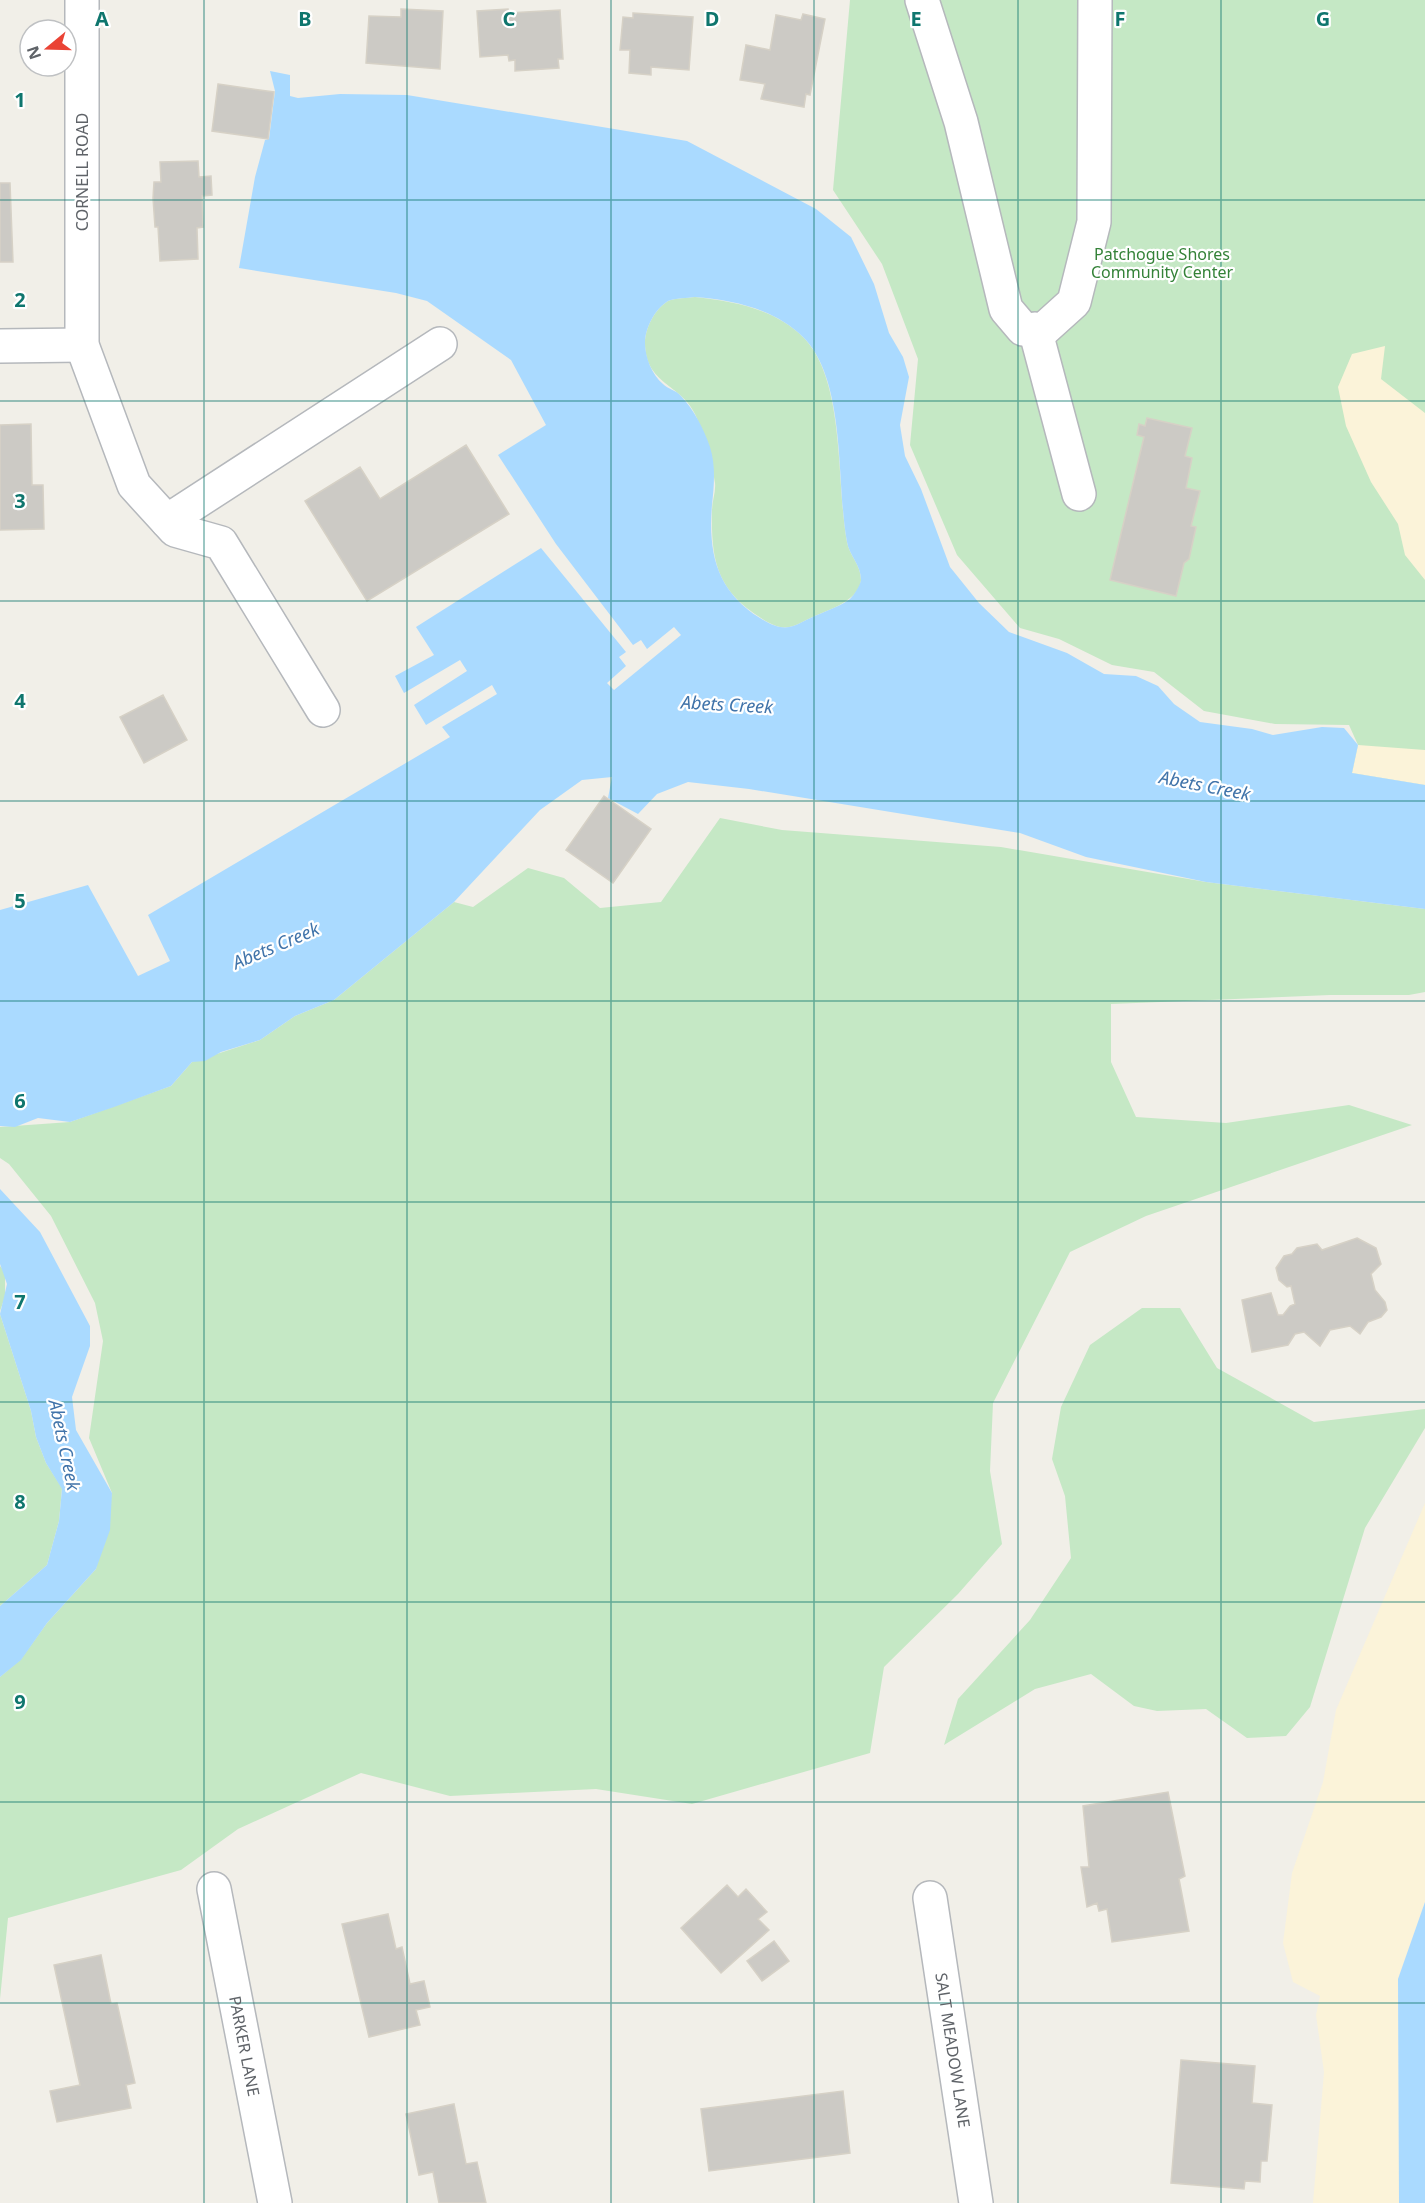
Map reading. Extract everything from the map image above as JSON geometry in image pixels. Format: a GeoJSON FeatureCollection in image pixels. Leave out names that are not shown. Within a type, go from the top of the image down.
{"type":"FeatureCollection","features":[{"type":"Feature","properties":{"kind":"street","name":"CORNELL ROAD"},"geometry":{"type":"LineString","coordinates":[[82,0],[82,345]]}},
{"type":"Feature","properties":{"kind":"street"},"geometry":{"type":"LineString","coordinates":[[922,0],[961,122],[1006,309],[1023,329],[1043,330],[1074,302],[1094,222],[1095,0]]}},
{"type":"Feature","properties":{"kind":"street"},"geometry":{"type":"LineString","coordinates":[[1035,329],[1079,494]]}},
{"type":"Feature","properties":{"kind":"street"},"geometry":{"type":"LineString","coordinates":[[167,521],[440,344]]}},
{"type":"Feature","properties":{"kind":"street"},"geometry":{"type":"LineString","coordinates":[[0,346],[82,345],[134,485],[175,530],[221,543],[323,710]]}},
{"type":"Feature","properties":{"kind":"street","name":"PARKER LANE"},"geometry":{"type":"LineString","coordinates":[[214,1889],[275,2203]]}},
{"type":"Feature","properties":{"kind":"street","name":"SALT MEADOW LANE"},"geometry":{"type":"LineString","coordinates":[[930,1898],[976,2203]]}},
{"type":"Feature","properties":{"kind":"green space","name":"Patchogue Shores Community Center"},"geometry":{"type":"Polygon","coordinates":[[[850,0],[1425,0],[1425,785],[1352,773],[1358,745],[1349,725],[1275,724],[1204,711],[1154,672],[1112,665],[1059,639],[1020,628],[957,555],[910,445],[918,359],[882,264],[833,190],[850,0]]]}},
{"type":"Feature","properties":{"kind":"green space"},"geometry":{"type":"Polygon","coordinates":[[[695,297],[753,308],[792,327],[803,337],[817,356],[826,379],[837,434],[847,542],[859,570],[861,582],[854,595],[843,603],[792,626],[779,627],[761,618],[734,596],[725,584],[715,558],[712,507],[715,483],[701,428],[689,404],[657,376],[647,357],[645,343],[647,331],[659,309],[671,300],[695,297]]]}},
{"type":"Feature","properties":{"kind":"green space"},"geometry":{"type":"Polygon","coordinates":[[[720,818],[782,830],[1001,847],[1206,882],[1425,909],[1425,992],[1409,995],[1330,995],[1111,1004],[1111,1062],[1136,1117],[1226,1123],[1349,1105],[1412,1125],[1146,1216],[1070,1252],[993,1403],[990,1471],[1002,1544],[958,1594],[884,1667],[870,1753],[692,1804],[596,1789],[450,1796],[361,1773],[238,1829],[181,1870],[8,1918],[0,1999],[0,1677],[21,1659],[47,1623],[96,1569],[112,1493],[89,1438],[103,1341],[95,1303],[51,1216],[9,1164],[0,1158],[0,1127],[70,1122],[171,1086],[192,1062],[260,1040],[295,1016],[334,1000],[454,902],[473,907],[528,868],[564,878],[600,908],[661,902],[720,818]]]}},
{"type":"Feature","properties":{"kind":"green space"},"geometry":{"type":"Polygon","coordinates":[[[0,1266],[5,1272],[5,1297],[0,1311],[0,1266]]]}},
{"type":"Feature","properties":{"kind":"green space"},"geometry":{"type":"Polygon","coordinates":[[[1142,1308],[1180,1308],[1217,1368],[1314,1422],[1425,1409],[1425,1428],[1365,1528],[1310,1707],[1286,1736],[1247,1738],[1206,1709],[1157,1711],[1134,1706],[1091,1674],[1035,1689],[944,1745],[958,1699],[1030,1620],[1071,1558],[1065,1496],[1052,1459],[1061,1407],[1090,1345],[1142,1308]]]}},
{"type":"Feature","properties":{"kind":"green space"},"geometry":{"type":"Polygon","coordinates":[[[0,1314],[31,1411],[36,1437],[46,1463],[62,1488],[59,1521],[47,1565],[0,1606],[0,1314]]]}},
{"type":"Feature","properties":{"kind":"sand"},"geometry":{"type":"Polygon","coordinates":[[[1385,346],[1381,379],[1425,413],[1425,580],[1405,555],[1398,524],[1371,482],[1346,426],[1338,387],[1352,354],[1385,346]]]}},
{"type":"Feature","properties":{"kind":"sand"},"geometry":{"type":"Polygon","coordinates":[[[1358,745],[1425,750],[1425,785],[1352,773],[1358,745]]]}},
{"type":"Feature","properties":{"kind":"sand"},"geometry":{"type":"Polygon","coordinates":[[[1425,1503],[1425,1902],[1398,1979],[1399,2203],[1313,2203],[1324,2072],[1316,2015],[1320,1996],[1293,1982],[1283,1943],[1292,1873],[1323,1782],[1336,1710],[1425,1503]]]}},
{"type":"Feature","properties":{"kind":"water","name":"Abets Creek"},"geometry":{"type":"Polygon","coordinates":[[[270,71],[290,75],[290,96],[298,98],[340,94],[407,95],[687,141],[816,209],[851,237],[874,284],[889,333],[903,357],[909,377],[900,425],[905,456],[921,489],[950,567],[979,603],[1009,632],[1067,653],[1104,674],[1136,676],[1158,686],[1174,704],[1200,722],[1252,729],[1273,735],[1322,727],[1344,728],[1358,745],[1352,773],[1425,785],[1425,909],[1206,882],[1086,857],[1020,833],[749,789],[688,782],[657,794],[638,814],[608,798],[612,777],[582,780],[540,810],[454,902],[334,1000],[295,1016],[260,1040],[221,1052],[205,1061],[192,1062],[171,1086],[70,1122],[38,1118],[15,1127],[0,1126],[0,910],[88,885],[138,976],[170,961],[148,915],[450,737],[442,727],[497,694],[492,685],[426,725],[414,705],[467,671],[460,660],[404,693],[395,676],[434,655],[416,627],[541,548],[626,652],[619,657],[626,666],[607,683],[614,690],[681,635],[674,627],[647,649],[641,640],[633,645],[556,544],[498,455],[546,425],[511,360],[427,301],[396,293],[239,268],[255,177],[265,140],[269,139],[275,91],[270,71]],[[709,298],[678,299],[663,304],[652,319],[647,331],[646,354],[652,371],[659,380],[679,394],[690,407],[710,447],[714,476],[712,540],[718,570],[734,596],[745,607],[770,624],[779,627],[792,626],[850,599],[861,580],[847,542],[837,434],[827,379],[817,356],[803,337],[792,327],[780,319],[753,308],[709,298]]]}},
{"type":"Feature","properties":{"kind":"water","name":"Abets Creek"},"geometry":{"type":"Polygon","coordinates":[[[0,1189],[40,1232],[90,1326],[90,1346],[72,1397],[76,1430],[112,1493],[110,1530],[96,1569],[47,1623],[21,1660],[0,1677],[0,1606],[47,1565],[59,1521],[62,1489],[46,1463],[36,1437],[31,1411],[0,1314],[7,1284],[0,1264],[0,1189]]]}},
{"type":"Feature","properties":{"kind":"water"},"geometry":{"type":"Polygon","coordinates":[[[1425,1902],[1425,2203],[1399,2203],[1398,1979],[1425,1902]]]}},
{"type":"Feature","properties":{"kind":"building"},"geometry":{"type":"Polygon","coordinates":[[[401,9],[443,11],[440,69],[366,63],[369,16],[401,17],[401,9]]]}},
{"type":"Feature","properties":{"kind":"building"},"geometry":{"type":"Polygon","coordinates":[[[508,9],[508,13],[560,10],[563,59],[558,59],[559,68],[515,71],[515,60],[509,61],[508,55],[480,57],[477,11],[508,9]]]}},
{"type":"Feature","properties":{"kind":"building"},"geometry":{"type":"Polygon","coordinates":[[[633,13],[693,17],[689,70],[651,67],[651,75],[629,73],[630,50],[620,50],[623,17],[633,18],[633,13]]]}},
{"type":"Feature","properties":{"kind":"building"},"geometry":{"type":"Polygon","coordinates":[[[803,14],[825,19],[810,95],[806,94],[804,107],[761,99],[765,84],[740,80],[746,45],[770,50],[776,15],[801,20],[803,14]]]}},
{"type":"Feature","properties":{"kind":"building"},"geometry":{"type":"Polygon","coordinates":[[[218,84],[274,92],[268,139],[212,131],[218,84]]]}},
{"type":"Feature","properties":{"kind":"building"},"geometry":{"type":"Polygon","coordinates":[[[198,161],[199,177],[211,176],[212,195],[202,196],[203,227],[197,228],[198,259],[160,261],[153,198],[154,182],[161,182],[160,162],[198,161]]]}},
{"type":"Feature","properties":{"kind":"building"},"geometry":{"type":"Polygon","coordinates":[[[0,183],[10,183],[13,262],[0,262],[0,183]]]}},
{"type":"Feature","properties":{"kind":"building"},"geometry":{"type":"Polygon","coordinates":[[[1147,418],[1192,428],[1185,456],[1192,458],[1186,488],[1200,491],[1191,526],[1196,527],[1189,559],[1184,563],[1176,596],[1110,580],[1144,437],[1137,435],[1139,424],[1145,426],[1147,418]]]}},
{"type":"Feature","properties":{"kind":"building"},"geometry":{"type":"Polygon","coordinates":[[[31,424],[32,485],[43,485],[44,529],[0,530],[0,425],[31,424]]]}},
{"type":"Feature","properties":{"kind":"building"},"geometry":{"type":"Polygon","coordinates":[[[466,445],[509,514],[367,601],[305,501],[360,467],[380,499],[466,445]]]}},
{"type":"Feature","properties":{"kind":"building"},"geometry":{"type":"Polygon","coordinates":[[[163,695],[187,740],[144,763],[120,717],[163,695]]]}},
{"type":"Feature","properties":{"kind":"building"},"geometry":{"type":"Polygon","coordinates":[[[604,796],[651,829],[613,883],[566,850],[604,796]]]}},
{"type":"Feature","properties":{"kind":"building"},"geometry":{"type":"Polygon","coordinates":[[[1357,1238],[1376,1248],[1381,1264],[1371,1274],[1375,1290],[1385,1302],[1387,1310],[1381,1317],[1368,1322],[1360,1334],[1350,1326],[1330,1330],[1320,1346],[1304,1332],[1295,1334],[1288,1345],[1252,1352],[1242,1300],[1271,1293],[1278,1315],[1283,1315],[1290,1306],[1295,1304],[1291,1286],[1287,1287],[1279,1280],[1276,1268],[1284,1256],[1292,1254],[1297,1248],[1317,1244],[1322,1250],[1357,1238]]]}},
{"type":"Feature","properties":{"kind":"building"},"geometry":{"type":"Polygon","coordinates":[[[1168,1792],[1185,1876],[1179,1879],[1189,1931],[1112,1942],[1107,1909],[1099,1911],[1097,1903],[1087,1907],[1081,1867],[1089,1867],[1083,1806],[1168,1792]]]}},
{"type":"Feature","properties":{"kind":"building"},"geometry":{"type":"Polygon","coordinates":[[[727,1885],[738,1897],[746,1889],[767,1912],[758,1919],[769,1930],[721,1973],[681,1928],[727,1885]]]}},
{"type":"Feature","properties":{"kind":"building"},"geometry":{"type":"Polygon","coordinates":[[[388,1914],[396,1949],[402,1947],[410,1984],[424,1981],[430,2007],[416,2010],[420,2025],[369,2037],[342,1924],[388,1914]]]}},
{"type":"Feature","properties":{"kind":"building"},"geometry":{"type":"Polygon","coordinates":[[[774,1941],[789,1961],[762,1981],[747,1961],[774,1941]]]}},
{"type":"Feature","properties":{"kind":"building"},"geometry":{"type":"Polygon","coordinates":[[[101,1955],[111,2004],[117,2003],[135,2083],[126,2085],[131,2108],[57,2122],[50,2091],[80,2085],[54,1965],[101,1955]]]}},
{"type":"Feature","properties":{"kind":"building"},"geometry":{"type":"Polygon","coordinates":[[[1181,2060],[1255,2066],[1252,2103],[1272,2105],[1267,2161],[1261,2161],[1260,2182],[1245,2181],[1244,2189],[1171,2183],[1181,2060]]]}},
{"type":"Feature","properties":{"kind":"building"},"geometry":{"type":"Polygon","coordinates":[[[843,2091],[850,2153],[709,2171],[701,2109],[843,2091]]]}},
{"type":"Feature","properties":{"kind":"building"},"geometry":{"type":"Polygon","coordinates":[[[454,2104],[466,2164],[477,2162],[486,2203],[439,2203],[433,2172],[419,2175],[406,2114],[454,2104]]]}}]}
